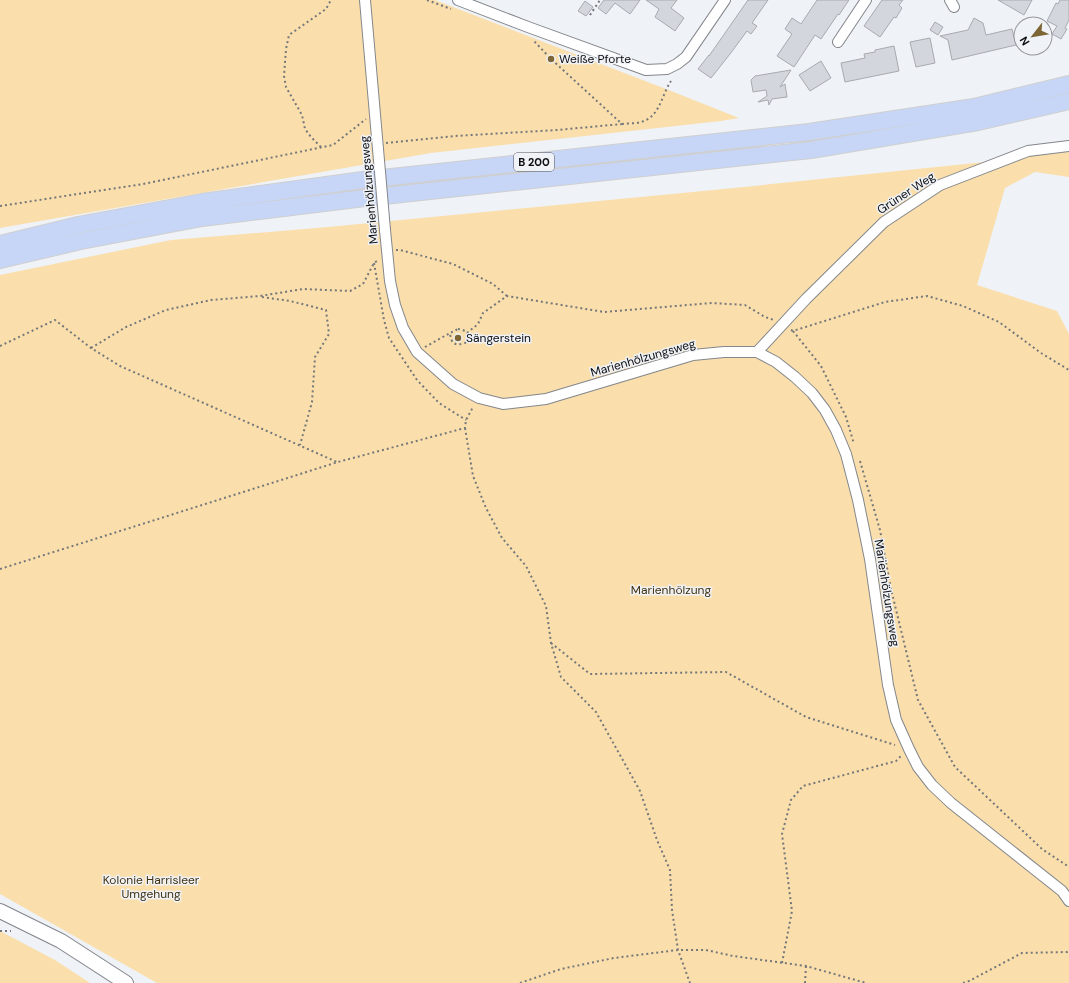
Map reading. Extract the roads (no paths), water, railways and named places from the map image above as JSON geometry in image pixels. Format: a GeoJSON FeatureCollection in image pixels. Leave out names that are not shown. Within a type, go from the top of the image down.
{"type":"FeatureCollection","features":[{"type":"Feature","properties":{"kind":"highway","name":"B 200"},"geometry":{"type":"LineString","coordinates":[[0,244],[78,225],[202,202],[363,180],[809,132],[974,107],[1069,84]]}},
{"type":"Feature","properties":{"kind":"highway","name":"B 200"},"geometry":{"type":"LineString","coordinates":[[0,260],[81,241],[202,218],[365,198],[811,150],[978,122],[1069,101]]}},
{"type":"Feature","properties":{"kind":"main road"},"geometry":{"type":"LineString","coordinates":[[0,911],[61,941],[126,983]]}},
{"type":"Feature","properties":{"kind":"street","name":"Marienhölzungsweg"},"geometry":{"type":"LineString","coordinates":[[365,0],[390,281],[395,304],[403,328],[417,352],[453,384],[479,398],[503,404],[546,399],[693,355],[724,352],[757,352],[795,377],[812,393],[825,410],[836,430],[846,454],[858,500],[870,559],[888,685],[896,720],[908,749],[918,766],[932,784],[951,803],[1062,891],[1069,901]]}},
{"type":"Feature","properties":{"kind":"street"},"geometry":{"type":"LineString","coordinates":[[458,0],[480,4],[528,27],[646,70],[667,69],[686,57],[725,0]]}},
{"type":"Feature","properties":{"kind":"street"},"geometry":{"type":"LineString","coordinates":[[838,42],[866,0]]}},
{"type":"Feature","properties":{"kind":"street","name":"Grüner Weg"},"geometry":{"type":"LineString","coordinates":[[757,352],[783,323],[884,222],[940,185],[1028,151],[1069,146]]}},
{"type":"Feature","properties":{"kind":"place","name":"Weiße Pforte"},"geometry":{"type":"Point","coordinates":[551,59]}},
{"type":"Feature","properties":{"kind":"place","name":"Sängerstein"},"geometry":{"type":"Point","coordinates":[458,338]}},
{"type":"Feature","properties":{"kind":"park label","name":"Marienhölzung"},"geometry":{"type":"Point","coordinates":[671,590]}},
{"type":"Feature","properties":{"kind":"park label","name":"Kolonie Harrisleer Umgehung"},"geometry":{"type":"Point","coordinates":[151,887]}}]}
